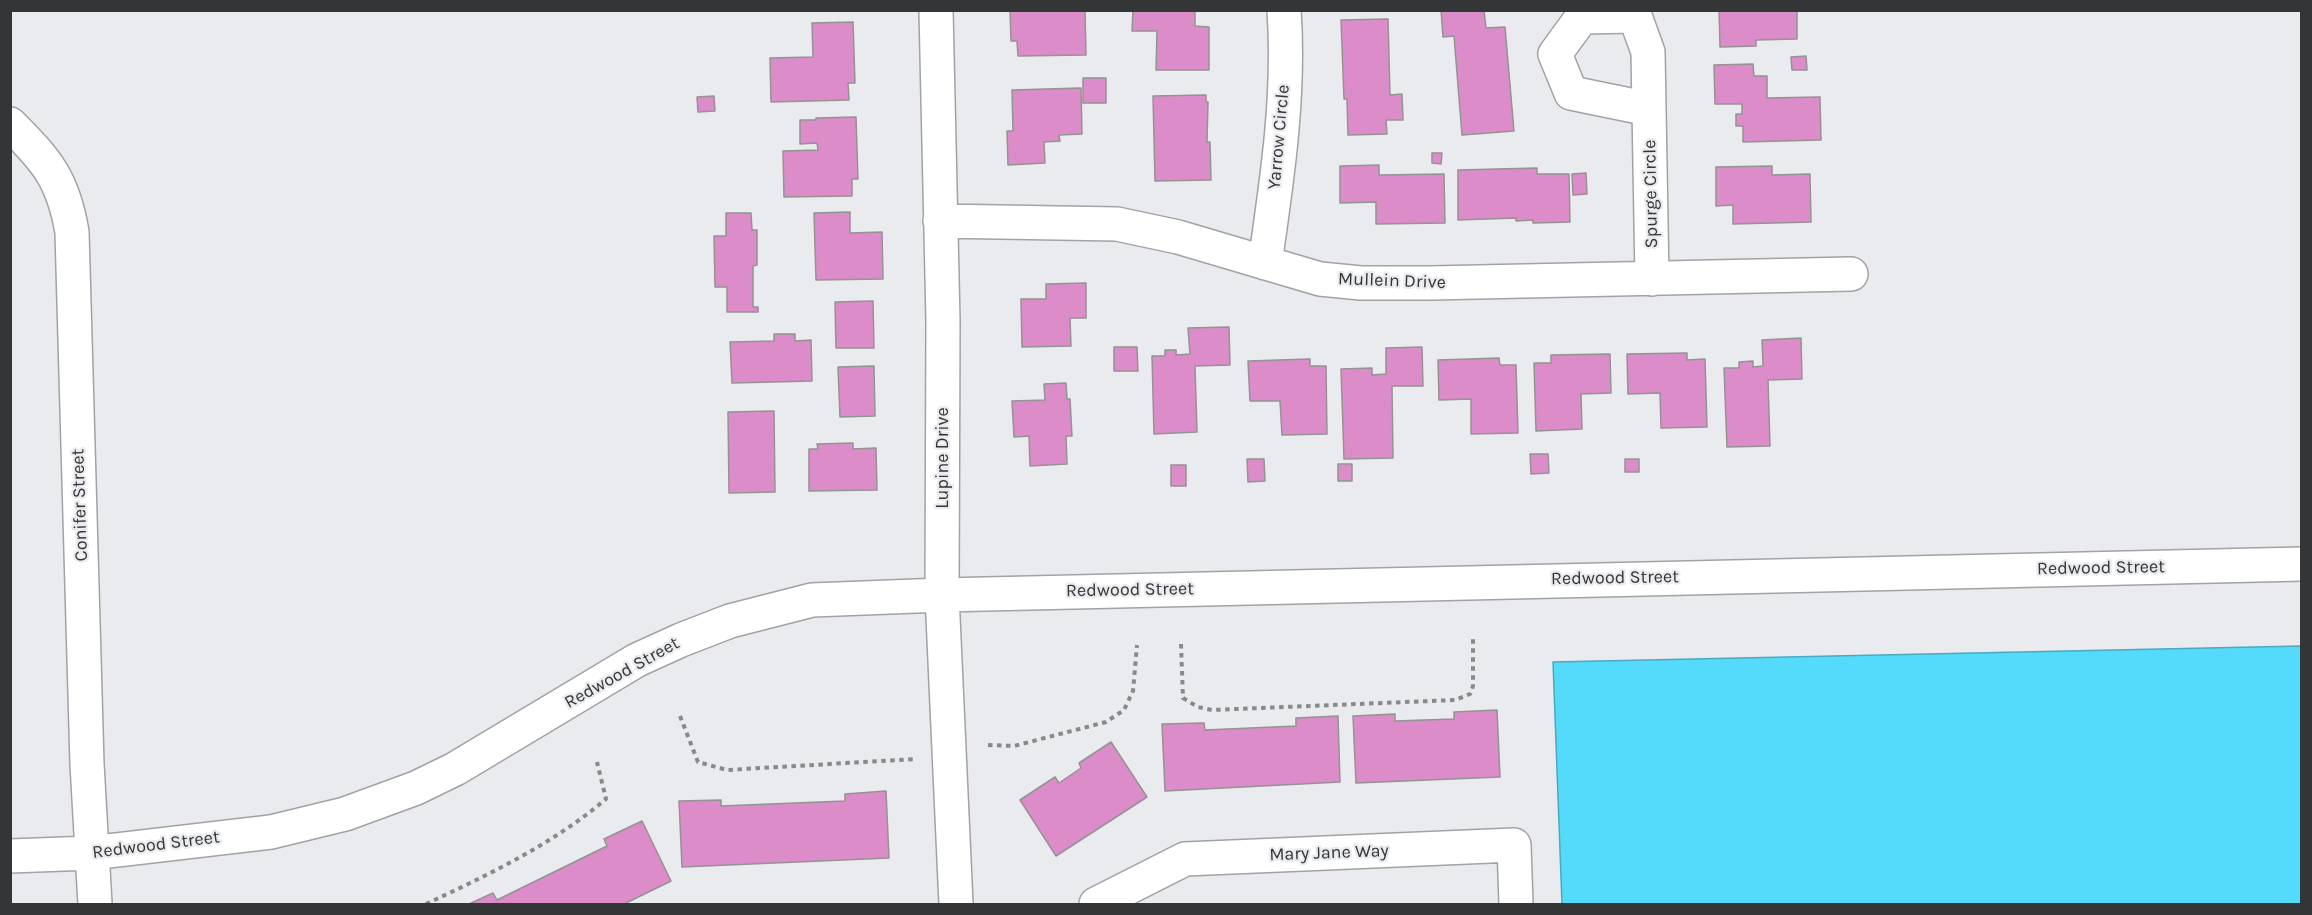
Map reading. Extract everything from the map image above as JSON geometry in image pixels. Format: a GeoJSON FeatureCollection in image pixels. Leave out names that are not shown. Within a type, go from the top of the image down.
{"type":"FeatureCollection","features":[{"type":"Feature","properties":{"kind":"street","name":"Lupine Drive"},"geometry":{"type":"LineString","coordinates":[[936,10],[943,321],[942,595],[956,904]]}},
{"type":"Feature","properties":{"kind":"street","name":"Yarrow Circle"},"geometry":{"type":"LineString","coordinates":[[1265,263],[1282,138],[1286,41],[1284,10]]}},
{"type":"Feature","properties":{"kind":"street","name":"Spurge Circle"},"geometry":{"type":"LineString","coordinates":[[1649,109],[1652,279]]}},
{"type":"Feature","properties":{"kind":"street","name":"Conifer Street"},"geometry":{"type":"LineString","coordinates":[[10,124],[45,160],[68,207],[72,232],[91,854],[95,904]]}},
{"type":"Feature","properties":{"kind":"street","name":"Mullein Drive"},"geometry":{"type":"LineString","coordinates":[[940,221],[1117,224],[1178,237],[1320,279],[1361,283],[1431,284],[1851,274]]}},
{"type":"Feature","properties":{"kind":"street","name":"Redwood Street"},"geometry":{"type":"LineString","coordinates":[[10,856],[91,854],[271,832],[345,814],[416,788],[455,769],[637,660],[730,621],[812,600],[942,595],[2301,564]]}},
{"type":"Feature","properties":{"kind":"street","name":"Mary Jane Way"},"geometry":{"type":"LineString","coordinates":[[1096,904],[1185,858],[1514,845],[1516,904]]}},
{"type":"Feature","properties":{"kind":"path"},"geometry":{"type":"LineString","coordinates":[[1181,644],[1184,698],[1198,706],[1212,710],[1455,700],[1470,694],[1473,686],[1473,638]]}},
{"type":"Feature","properties":{"kind":"path"},"geometry":{"type":"LineString","coordinates":[[988,745],[1014,746],[1106,722],[1124,710],[1133,690],[1137,645]]}},
{"type":"Feature","properties":{"kind":"path"},"geometry":{"type":"LineString","coordinates":[[680,716],[698,762],[727,770],[916,759]]}},
{"type":"Feature","properties":{"kind":"path"},"geometry":{"type":"LineString","coordinates":[[426,904],[490,874],[581,820],[606,799],[597,762]]}},
{"type":"Feature","properties":{"kind":"water"},"geometry":{"type":"Polygon","coordinates":[[[2301,646],[2301,904],[1562,904],[1553,662],[2301,646]]]}},
{"type":"Feature","properties":{"kind":"building"},"geometry":{"type":"Polygon","coordinates":[[[1010,10],[1085,10],[1086,55],[1018,56],[1017,41],[1011,41],[1010,10]]]}},
{"type":"Feature","properties":{"kind":"building"},"geometry":{"type":"Polygon","coordinates":[[[1133,10],[1195,10],[1195,26],[1209,27],[1209,70],[1156,70],[1157,31],[1132,31],[1133,10]]]}},
{"type":"Feature","properties":{"kind":"building"},"geometry":{"type":"Polygon","coordinates":[[[1441,10],[1484,10],[1486,28],[1505,27],[1514,131],[1462,135],[1454,36],[1443,37],[1441,10]]]}},
{"type":"Feature","properties":{"kind":"building"},"geometry":{"type":"Polygon","coordinates":[[[1719,10],[1797,10],[1797,39],[1756,40],[1756,46],[1720,47],[1719,10]]]}},
{"type":"Feature","properties":{"kind":"building"},"geometry":{"type":"Polygon","coordinates":[[[1388,19],[1390,95],[1402,94],[1403,120],[1386,120],[1387,134],[1348,135],[1347,99],[1344,99],[1341,20],[1388,19]]]}},
{"type":"Feature","properties":{"kind":"building"},"geometry":{"type":"Polygon","coordinates":[[[853,22],[855,83],[848,83],[849,100],[771,102],[770,58],[813,57],[812,23],[853,22]]]}},
{"type":"Feature","properties":{"kind":"building"},"geometry":{"type":"Polygon","coordinates":[[[1806,56],[1807,70],[1792,70],[1791,57],[1806,56]]]}},
{"type":"Feature","properties":{"kind":"building"},"geometry":{"type":"Polygon","coordinates":[[[1753,64],[1754,76],[1767,76],[1767,98],[1820,97],[1821,140],[1743,142],[1743,126],[1736,126],[1736,114],[1742,114],[1742,104],[1715,104],[1714,65],[1753,64]]]}},
{"type":"Feature","properties":{"kind":"building"},"geometry":{"type":"Polygon","coordinates":[[[1083,78],[1106,78],[1106,103],[1083,103],[1083,78]]]}},
{"type":"Feature","properties":{"kind":"building"},"geometry":{"type":"Polygon","coordinates":[[[1081,88],[1082,134],[1059,135],[1060,141],[1044,142],[1045,163],[1008,165],[1007,131],[1013,131],[1012,90],[1081,88]]]}},
{"type":"Feature","properties":{"kind":"building"},"geometry":{"type":"Polygon","coordinates":[[[1206,95],[1211,180],[1155,181],[1153,96],[1206,95]]]}},
{"type":"Feature","properties":{"kind":"building"},"geometry":{"type":"Polygon","coordinates":[[[714,96],[715,111],[698,112],[697,97],[714,96]]]}},
{"type":"Feature","properties":{"kind":"building"},"geometry":{"type":"Polygon","coordinates":[[[856,117],[858,179],[852,179],[852,196],[784,197],[783,151],[818,150],[817,143],[800,144],[800,120],[856,117]]]}},
{"type":"Feature","properties":{"kind":"building"},"geometry":{"type":"Polygon","coordinates":[[[1432,153],[1442,153],[1441,164],[1432,163],[1432,153]]]}},
{"type":"Feature","properties":{"kind":"building"},"geometry":{"type":"Polygon","coordinates":[[[1379,165],[1379,175],[1444,174],[1445,223],[1376,224],[1376,202],[1340,203],[1340,166],[1379,165]]]}},
{"type":"Feature","properties":{"kind":"building"},"geometry":{"type":"Polygon","coordinates":[[[1772,166],[1772,175],[1810,174],[1811,222],[1733,224],[1733,205],[1716,206],[1716,167],[1772,166]]]}},
{"type":"Feature","properties":{"kind":"building"},"geometry":{"type":"Polygon","coordinates":[[[1537,168],[1537,174],[1569,174],[1570,222],[1533,223],[1533,220],[1516,221],[1516,218],[1458,220],[1458,170],[1537,168]]]}},
{"type":"Feature","properties":{"kind":"building"},"geometry":{"type":"Polygon","coordinates":[[[1586,173],[1587,194],[1573,195],[1572,174],[1586,173]]]}},
{"type":"Feature","properties":{"kind":"building"},"geometry":{"type":"Polygon","coordinates":[[[850,212],[850,233],[882,232],[883,279],[816,280],[814,213],[850,212]]]}},
{"type":"Feature","properties":{"kind":"building"},"geometry":{"type":"Polygon","coordinates":[[[726,213],[751,213],[752,230],[757,230],[757,265],[753,266],[753,307],[758,307],[758,312],[727,312],[727,287],[715,287],[714,236],[726,236],[726,213]]]}},
{"type":"Feature","properties":{"kind":"building"},"geometry":{"type":"Polygon","coordinates":[[[1086,283],[1086,318],[1070,318],[1071,346],[1022,347],[1021,299],[1046,299],[1046,284],[1086,283]]]}},
{"type":"Feature","properties":{"kind":"building"},"geometry":{"type":"Polygon","coordinates":[[[873,301],[874,348],[836,348],[835,302],[873,301]]]}},
{"type":"Feature","properties":{"kind":"building"},"geometry":{"type":"Polygon","coordinates":[[[1229,327],[1230,365],[1195,366],[1197,432],[1154,434],[1152,356],[1165,356],[1165,350],[1176,350],[1176,355],[1190,354],[1188,328],[1229,327]]]}},
{"type":"Feature","properties":{"kind":"building"},"geometry":{"type":"Polygon","coordinates":[[[774,334],[795,334],[795,341],[811,340],[812,381],[732,383],[730,342],[774,341],[774,334]]]}},
{"type":"Feature","properties":{"kind":"building"},"geometry":{"type":"Polygon","coordinates":[[[1801,338],[1802,379],[1768,380],[1770,446],[1727,447],[1724,368],[1739,368],[1739,362],[1753,361],[1753,367],[1763,366],[1762,340],[1801,338]]]}},
{"type":"Feature","properties":{"kind":"building"},"geometry":{"type":"Polygon","coordinates":[[[1114,347],[1137,347],[1138,371],[1114,371],[1114,347]]]}},
{"type":"Feature","properties":{"kind":"building"},"geometry":{"type":"Polygon","coordinates":[[[1422,347],[1423,386],[1392,386],[1393,458],[1344,459],[1341,369],[1372,368],[1372,375],[1386,374],[1386,348],[1422,347]]]}},
{"type":"Feature","properties":{"kind":"building"},"geometry":{"type":"Polygon","coordinates":[[[1687,353],[1687,360],[1705,359],[1707,427],[1661,428],[1660,393],[1628,394],[1627,354],[1687,353]]]}},
{"type":"Feature","properties":{"kind":"building"},"geometry":{"type":"Polygon","coordinates":[[[1610,354],[1611,393],[1581,394],[1582,429],[1536,431],[1534,363],[1551,363],[1551,355],[1610,354]]]}},
{"type":"Feature","properties":{"kind":"building"},"geometry":{"type":"Polygon","coordinates":[[[1499,358],[1500,365],[1516,365],[1518,433],[1471,434],[1471,399],[1439,400],[1438,360],[1499,358]]]}},
{"type":"Feature","properties":{"kind":"building"},"geometry":{"type":"Polygon","coordinates":[[[1310,359],[1310,366],[1326,366],[1327,434],[1282,435],[1280,401],[1250,401],[1248,361],[1310,359]]]}},
{"type":"Feature","properties":{"kind":"building"},"geometry":{"type":"Polygon","coordinates":[[[874,366],[875,416],[840,417],[838,367],[874,366]]]}},
{"type":"Feature","properties":{"kind":"building"},"geometry":{"type":"Polygon","coordinates":[[[1066,383],[1067,399],[1070,399],[1072,436],[1066,436],[1067,464],[1030,466],[1029,436],[1014,437],[1012,401],[1045,400],[1044,384],[1066,383]]]}},
{"type":"Feature","properties":{"kind":"building"},"geometry":{"type":"Polygon","coordinates":[[[774,411],[775,492],[729,493],[728,412],[774,411]]]}},
{"type":"Feature","properties":{"kind":"building"},"geometry":{"type":"Polygon","coordinates":[[[853,443],[853,449],[876,448],[877,490],[809,491],[809,449],[818,449],[817,444],[853,443]]]}},
{"type":"Feature","properties":{"kind":"building"},"geometry":{"type":"Polygon","coordinates":[[[1530,454],[1548,454],[1549,473],[1531,474],[1530,454]]]}},
{"type":"Feature","properties":{"kind":"building"},"geometry":{"type":"Polygon","coordinates":[[[1247,459],[1264,459],[1265,481],[1248,482],[1247,459]]]}},
{"type":"Feature","properties":{"kind":"building"},"geometry":{"type":"Polygon","coordinates":[[[1625,459],[1639,459],[1639,472],[1625,472],[1625,459]]]}},
{"type":"Feature","properties":{"kind":"building"},"geometry":{"type":"Polygon","coordinates":[[[1338,464],[1352,464],[1352,481],[1338,481],[1338,464]]]}},
{"type":"Feature","properties":{"kind":"building"},"geometry":{"type":"Polygon","coordinates":[[[1171,465],[1186,465],[1186,486],[1171,486],[1171,465]]]}},
{"type":"Feature","properties":{"kind":"building"},"geometry":{"type":"Polygon","coordinates":[[[1497,710],[1500,777],[1356,783],[1353,716],[1395,714],[1395,721],[1454,719],[1454,712],[1497,710]]]}},
{"type":"Feature","properties":{"kind":"building"},"geometry":{"type":"Polygon","coordinates":[[[1338,716],[1340,782],[1165,791],[1162,724],[1204,723],[1205,730],[1296,726],[1296,718],[1338,716]]]}},
{"type":"Feature","properties":{"kind":"building"},"geometry":{"type":"Polygon","coordinates":[[[1111,742],[1147,797],[1056,856],[1020,800],[1055,777],[1059,783],[1081,768],[1079,763],[1111,742]]]}},
{"type":"Feature","properties":{"kind":"building"},"geometry":{"type":"Polygon","coordinates":[[[886,791],[889,858],[682,867],[679,801],[721,800],[721,806],[845,801],[845,794],[886,791]]]}},
{"type":"Feature","properties":{"kind":"building"},"geometry":{"type":"Polygon","coordinates":[[[642,821],[671,881],[624,904],[469,904],[493,893],[497,900],[607,846],[604,839],[642,821]]]}}]}
